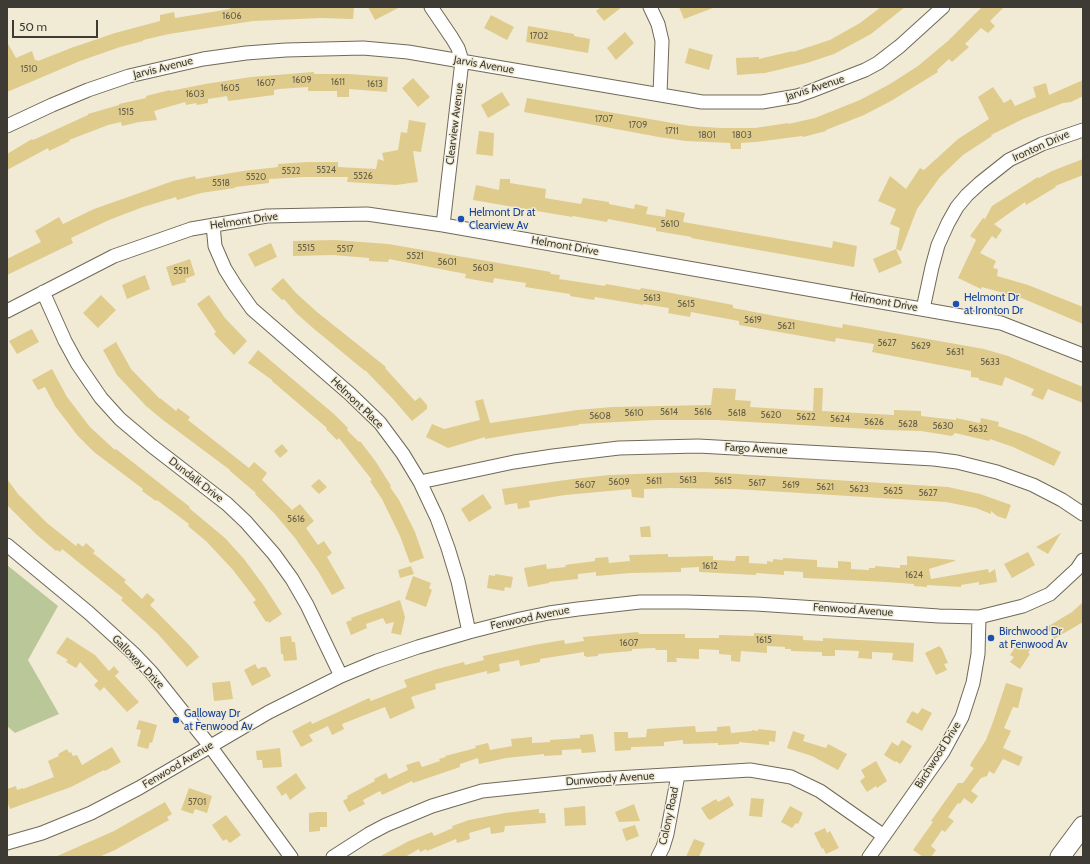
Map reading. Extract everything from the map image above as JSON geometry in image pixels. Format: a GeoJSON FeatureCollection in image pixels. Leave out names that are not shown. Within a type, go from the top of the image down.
{"type":"FeatureCollection","features":[{"type":"Feature","properties":{"kind":"highway"},"geometry":{"type":"LineString","coordinates":[[1060,857],[1083,826]]}},
{"type":"Feature","properties":{"kind":"street","name":"Clearview Avenue"},"geometry":{"type":"LineString","coordinates":[[431,7],[458,48],[462,61],[443,225]]}},
{"type":"Feature","properties":{"kind":"street"},"geometry":{"type":"LineString","coordinates":[[650,7],[658,24],[662,41],[660,94]]}},
{"type":"Feature","properties":{"kind":"street","name":"Jarvis Avenue"},"geometry":{"type":"LineString","coordinates":[[7,126],[88,90],[129,76],[203,59],[246,53],[286,50],[363,48],[408,52],[702,102],[762,102],[797,96],[850,77],[878,63],[918,31],[943,7]]}},
{"type":"Feature","properties":{"kind":"street","name":"Ironton Drive"},"geometry":{"type":"LineString","coordinates":[[923,309],[938,245],[957,207],[967,195],[1009,160],[1042,144],[1073,132],[1083,130]]}},
{"type":"Feature","properties":{"kind":"street","name":"Helmont Drive"},"geometry":{"type":"LineString","coordinates":[[7,311],[114,256],[191,229],[267,216],[368,214],[443,225],[1000,323],[1083,355]]}},
{"type":"Feature","properties":{"kind":"street","name":"Helmont Place"},"geometry":{"type":"LineString","coordinates":[[213,225],[215,246],[225,269],[252,309],[350,394],[380,423],[403,454],[420,482],[437,518],[458,581],[470,632]]}},
{"type":"Feature","properties":{"kind":"street","name":"Dundalk Drive"},"geometry":{"type":"LineString","coordinates":[[43,292],[77,364],[101,398],[120,419],[152,446],[227,504],[246,522],[274,554],[292,579],[307,605],[340,676]]}},
{"type":"Feature","properties":{"kind":"street","name":"Fargo Avenue"},"geometry":{"type":"LineString","coordinates":[[420,482],[514,462],[554,456],[619,448],[698,446],[926,458],[957,462],[997,472],[1033,485],[1062,500],[1083,514]]}},
{"type":"Feature","properties":{"kind":"street","name":"Galloway Drive"},"geometry":{"type":"LineString","coordinates":[[7,545],[90,613],[152,673],[210,746],[291,857]]}},
{"type":"Feature","properties":{"kind":"street","name":"Fenwood Avenue"},"geometry":{"type":"LineString","coordinates":[[7,843],[42,832],[91,813],[126,795],[269,712],[340,676],[418,647],[470,632],[549,613],[578,608],[640,602],[756,604],[939,616],[979,617],[1023,606],[1050,594],[1077,568],[1083,560]]}},
{"type":"Feature","properties":{"kind":"street","name":"Birchwood Drive"},"geometry":{"type":"LineString","coordinates":[[869,857],[943,752],[962,717],[973,682],[977,661],[979,617]]}},
{"type":"Feature","properties":{"kind":"street","name":"Dunwoody Avenue"},"geometry":{"type":"LineString","coordinates":[[333,857],[386,824],[432,806],[482,791],[599,779],[750,770],[791,777],[820,791],[884,836]]}},
{"type":"Feature","properties":{"kind":"street","name":"Colony Road"},"geometry":{"type":"LineString","coordinates":[[658,857],[667,834],[678,775]]}},
{"type":"Feature","properties":{"kind":"green space"},"geometry":{"type":"Polygon","coordinates":[[[7,565],[58,606],[28,660],[59,714],[15,733],[7,726],[7,565]]]}},
{"type":"Feature","properties":{"kind":"building"},"geometry":{"type":"Polygon","coordinates":[[[229,7],[354,7],[353,19],[321,18],[253,21],[169,34],[143,40],[80,61],[7,92],[7,42],[16,58],[32,51],[35,60],[38,61],[115,33],[160,21],[160,15],[174,12],[175,18],[230,9],[229,7]]]}},
{"type":"Feature","properties":{"kind":"building"},"geometry":{"type":"Polygon","coordinates":[[[368,7],[400,7],[375,20],[368,7]]]}},
{"type":"Feature","properties":{"kind":"building"},"geometry":{"type":"Polygon","coordinates":[[[601,7],[622,7],[604,21],[596,11],[601,7]]]}},
{"type":"Feature","properties":{"kind":"building"},"geometry":{"type":"Polygon","coordinates":[[[679,7],[713,7],[713,8],[684,19],[679,7]]]}},
{"type":"Feature","properties":{"kind":"building"},"geometry":{"type":"Polygon","coordinates":[[[881,7],[905,7],[871,34],[834,54],[807,63],[765,73],[737,75],[736,58],[759,57],[759,59],[793,52],[830,40],[860,23],[881,7]]]}},
{"type":"Feature","properties":{"kind":"building"},"geometry":{"type":"Polygon","coordinates":[[[982,7],[1004,7],[990,21],[995,26],[988,33],[981,28],[965,44],[969,47],[952,62],[949,59],[937,70],[938,72],[891,101],[864,115],[826,131],[803,137],[741,143],[741,149],[731,149],[730,143],[686,141],[659,137],[524,112],[527,98],[690,126],[755,128],[788,124],[815,118],[860,100],[890,84],[918,66],[949,40],[982,7]]]}},
{"type":"Feature","properties":{"kind":"building"},"geometry":{"type":"Polygon","coordinates":[[[491,15],[514,27],[507,40],[484,28],[491,15]]]}},
{"type":"Feature","properties":{"kind":"building"},"geometry":{"type":"Polygon","coordinates":[[[528,26],[574,34],[574,36],[590,39],[588,53],[526,42],[528,26]]]}},
{"type":"Feature","properties":{"kind":"building"},"geometry":{"type":"Polygon","coordinates":[[[625,32],[634,43],[616,60],[607,48],[625,32]]]}},
{"type":"Feature","properties":{"kind":"building"},"geometry":{"type":"Polygon","coordinates":[[[689,48],[713,55],[709,70],[685,63],[689,48]]]}},
{"type":"Feature","properties":{"kind":"building"},"geometry":{"type":"Polygon","coordinates":[[[314,72],[314,74],[349,74],[388,77],[387,92],[349,89],[349,97],[337,97],[337,91],[308,91],[308,87],[279,89],[274,90],[274,95],[228,101],[227,96],[208,99],[208,103],[197,105],[196,103],[186,105],[185,102],[154,111],[157,120],[122,126],[121,122],[108,125],[69,140],[70,141],[49,151],[48,148],[7,170],[7,154],[32,139],[33,140],[88,114],[119,104],[146,98],[146,96],[170,90],[205,84],[251,77],[314,72]]]}},
{"type":"Feature","properties":{"kind":"building"},"geometry":{"type":"Polygon","coordinates":[[[413,78],[430,97],[418,107],[402,88],[413,78]]]}},
{"type":"Feature","properties":{"kind":"building"},"geometry":{"type":"Polygon","coordinates":[[[1083,80],[1083,96],[1071,102],[1063,103],[1023,119],[991,135],[992,136],[963,155],[940,177],[917,209],[901,251],[896,249],[900,228],[890,224],[896,209],[878,201],[890,176],[906,189],[920,168],[924,170],[958,139],[989,119],[978,97],[993,87],[1004,103],[1011,99],[1015,106],[1036,97],[1033,87],[1046,83],[1049,95],[1083,80]]]}},
{"type":"Feature","properties":{"kind":"building"},"geometry":{"type":"Polygon","coordinates":[[[502,92],[510,105],[488,118],[481,105],[502,92]]]}},
{"type":"Feature","properties":{"kind":"building"},"geometry":{"type":"Polygon","coordinates":[[[409,120],[426,123],[421,152],[413,151],[418,182],[396,185],[347,182],[348,177],[269,179],[269,183],[201,193],[177,200],[176,197],[143,207],[109,220],[71,238],[73,243],[7,275],[7,259],[41,242],[35,231],[59,217],[63,224],[94,209],[173,181],[195,176],[196,179],[278,167],[278,164],[308,162],[338,162],[338,167],[376,169],[378,159],[384,161],[382,153],[398,150],[401,132],[407,133],[409,120]]]}},
{"type":"Feature","properties":{"kind":"building"},"geometry":{"type":"Polygon","coordinates":[[[479,131],[494,133],[493,156],[476,154],[479,131]]]}},
{"type":"Feature","properties":{"kind":"building"},"geometry":{"type":"Polygon","coordinates":[[[1083,159],[1083,175],[1055,186],[1056,187],[1026,205],[1025,202],[994,224],[1002,230],[996,239],[992,236],[980,253],[996,261],[993,268],[998,269],[997,276],[1028,285],[1083,307],[1083,324],[1024,299],[982,287],[981,289],[958,278],[976,240],[974,238],[972,239],[973,238],[970,236],[983,218],[985,219],[992,206],[1038,177],[1039,178],[1052,171],[1083,159]]]}},
{"type":"Feature","properties":{"kind":"building"},"geometry":{"type":"Polygon","coordinates":[[[500,179],[510,179],[510,183],[546,189],[545,198],[581,204],[583,198],[609,202],[609,204],[634,209],[635,204],[648,207],[646,214],[665,217],[666,209],[685,213],[683,222],[832,248],[833,241],[857,246],[854,267],[691,238],[692,237],[656,231],[656,228],[608,219],[607,222],[473,200],[476,185],[499,190],[500,179]]]}},
{"type":"Feature","properties":{"kind":"building"},"geometry":{"type":"Polygon","coordinates":[[[335,240],[388,244],[551,272],[550,274],[560,275],[559,279],[605,286],[606,284],[640,290],[641,288],[666,292],[733,305],[733,308],[775,316],[842,328],[843,324],[984,349],[1008,356],[1083,387],[1083,403],[1048,389],[1043,400],[1031,395],[1034,389],[1005,377],[1002,386],[979,380],[979,378],[971,377],[971,371],[872,352],[874,344],[836,338],[835,342],[739,325],[739,321],[691,312],[690,317],[668,313],[669,308],[595,297],[594,300],[570,296],[570,294],[525,287],[526,283],[494,278],[493,283],[465,278],[466,274],[389,259],[388,262],[369,261],[369,258],[333,255],[293,256],[293,241],[335,240]]]}},
{"type":"Feature","properties":{"kind":"building"},"geometry":{"type":"Polygon","coordinates":[[[271,243],[277,257],[255,267],[248,254],[271,243]]]}},
{"type":"Feature","properties":{"kind":"building"},"geometry":{"type":"Polygon","coordinates":[[[896,249],[902,263],[879,273],[873,259],[896,249]]]}},
{"type":"Feature","properties":{"kind":"building"},"geometry":{"type":"Polygon","coordinates":[[[190,259],[195,275],[185,279],[186,282],[172,286],[166,267],[190,259]]]}},
{"type":"Feature","properties":{"kind":"building"},"geometry":{"type":"Polygon","coordinates":[[[145,275],[150,289],[127,299],[122,285],[145,275]]]}},
{"type":"Feature","properties":{"kind":"building"},"geometry":{"type":"Polygon","coordinates":[[[283,278],[296,293],[317,312],[386,367],[385,368],[415,401],[420,397],[427,405],[427,409],[412,421],[365,370],[313,328],[296,313],[284,299],[282,300],[271,289],[283,278]]]}},
{"type":"Feature","properties":{"kind":"building"},"geometry":{"type":"Polygon","coordinates":[[[101,295],[116,310],[98,328],[83,313],[101,295]]]}},
{"type":"Feature","properties":{"kind":"building"},"geometry":{"type":"Polygon","coordinates":[[[209,295],[225,318],[247,341],[234,355],[214,334],[216,332],[197,304],[209,295]]]}},
{"type":"Feature","properties":{"kind":"building"},"geometry":{"type":"Polygon","coordinates":[[[32,329],[39,342],[17,354],[9,341],[32,329]]]}},
{"type":"Feature","properties":{"kind":"building"},"geometry":{"type":"Polygon","coordinates":[[[116,342],[131,369],[160,399],[176,411],[178,408],[190,417],[188,420],[249,468],[254,462],[267,473],[262,480],[292,510],[300,504],[314,521],[306,528],[318,545],[324,541],[332,553],[327,557],[345,588],[332,595],[318,571],[295,538],[274,513],[255,494],[256,493],[230,470],[146,406],[117,375],[103,350],[116,342]]]}},
{"type":"Feature","properties":{"kind":"building"},"geometry":{"type":"Polygon","coordinates":[[[258,350],[334,414],[348,428],[347,430],[359,442],[360,441],[376,462],[399,500],[415,532],[424,558],[410,563],[400,536],[382,499],[370,481],[372,480],[339,438],[337,440],[326,429],[327,428],[272,380],[248,363],[258,350]]]}},
{"type":"Feature","properties":{"kind":"building"},"geometry":{"type":"Polygon","coordinates":[[[52,369],[67,397],[90,427],[115,450],[116,449],[190,507],[189,508],[225,538],[244,559],[282,614],[269,623],[268,621],[266,622],[253,602],[256,600],[233,570],[207,542],[188,526],[189,524],[157,500],[156,501],[142,491],[143,489],[94,452],[78,436],[55,406],[45,387],[38,390],[32,380],[52,369]]]}},
{"type":"Feature","properties":{"kind":"building"},"geometry":{"type":"Polygon","coordinates":[[[713,388],[736,389],[735,400],[751,401],[750,407],[813,411],[814,388],[823,388],[822,411],[894,415],[894,410],[921,411],[921,416],[956,420],[956,418],[980,423],[981,418],[999,422],[998,426],[1027,436],[1061,452],[1054,466],[1013,447],[990,439],[989,441],[955,433],[952,436],[921,431],[716,420],[655,420],[579,424],[485,439],[485,437],[448,448],[426,437],[432,424],[444,429],[480,420],[475,401],[483,399],[490,423],[577,410],[612,407],[711,405],[713,388]]]}},
{"type":"Feature","properties":{"kind":"building"},"geometry":{"type":"Polygon","coordinates":[[[282,444],[288,451],[280,458],[274,451],[282,444]]]}},
{"type":"Feature","properties":{"kind":"building"},"geometry":{"type":"Polygon","coordinates":[[[705,472],[948,487],[980,494],[1011,505],[1006,519],[997,516],[991,511],[991,514],[976,508],[946,502],[735,489],[670,488],[644,489],[644,498],[632,497],[631,489],[565,495],[529,501],[530,507],[518,509],[517,503],[505,505],[502,489],[609,475],[705,472]]]}},
{"type":"Feature","properties":{"kind":"building"},"geometry":{"type":"Polygon","coordinates":[[[7,479],[18,494],[47,523],[76,546],[78,543],[83,547],[86,543],[95,551],[93,553],[126,580],[124,582],[142,599],[147,593],[155,600],[150,605],[199,657],[187,667],[158,634],[121,600],[123,598],[62,549],[60,552],[57,550],[56,551],[36,534],[7,505],[7,479]]]}},
{"type":"Feature","properties":{"kind":"building"},"geometry":{"type":"Polygon","coordinates":[[[319,479],[327,487],[319,494],[311,486],[319,479]]]}},
{"type":"Feature","properties":{"kind":"building"},"geometry":{"type":"Polygon","coordinates":[[[483,494],[492,508],[469,522],[461,509],[483,494]]]}},
{"type":"Feature","properties":{"kind":"building"},"geometry":{"type":"Polygon","coordinates":[[[650,526],[651,537],[641,537],[640,527],[650,526]]]}},
{"type":"Feature","properties":{"kind":"building"},"geometry":{"type":"Polygon","coordinates":[[[1061,533],[1048,554],[1036,547],[1061,533]]]}},
{"type":"Feature","properties":{"kind":"building"},"geometry":{"type":"Polygon","coordinates":[[[1028,552],[1035,565],[1012,578],[1004,564],[1028,552]]]}},
{"type":"Feature","properties":{"kind":"building"},"geometry":{"type":"Polygon","coordinates":[[[668,554],[668,557],[713,556],[713,560],[735,561],[736,556],[749,556],[749,563],[767,564],[767,561],[773,562],[773,559],[783,560],[783,558],[817,560],[817,567],[838,568],[838,561],[851,562],[851,569],[869,570],[869,568],[875,568],[875,566],[900,568],[900,565],[907,565],[907,556],[932,558],[955,561],[929,569],[931,579],[988,569],[989,573],[995,569],[997,582],[979,585],[979,582],[961,585],[961,587],[927,585],[927,587],[914,586],[914,584],[803,578],[803,572],[784,571],[784,575],[756,573],[756,575],[699,572],[699,567],[681,568],[681,572],[630,573],[596,576],[596,572],[578,574],[578,579],[549,582],[528,587],[524,568],[546,564],[547,569],[566,567],[565,565],[595,561],[595,558],[608,557],[609,563],[630,561],[629,555],[668,554]]]}},
{"type":"Feature","properties":{"kind":"building"},"geometry":{"type":"Polygon","coordinates":[[[411,566],[414,574],[400,578],[398,570],[411,566]]]}},
{"type":"Feature","properties":{"kind":"building"},"geometry":{"type":"Polygon","coordinates":[[[495,574],[513,577],[511,588],[505,587],[504,591],[487,588],[489,575],[495,576],[495,574]]]}},
{"type":"Feature","properties":{"kind":"building"},"geometry":{"type":"Polygon","coordinates":[[[413,576],[431,583],[429,588],[432,590],[426,607],[405,599],[413,576]]]}},
{"type":"Feature","properties":{"kind":"building"},"geometry":{"type":"Polygon","coordinates":[[[400,600],[405,617],[401,635],[391,633],[394,622],[386,624],[383,618],[366,624],[367,628],[351,635],[346,622],[352,620],[351,618],[400,600]]]}},
{"type":"Feature","properties":{"kind":"building"},"geometry":{"type":"Polygon","coordinates":[[[1083,602],[1083,622],[1054,639],[1047,627],[1072,612],[1083,602]]]}},
{"type":"Feature","properties":{"kind":"building"},"geometry":{"type":"Polygon","coordinates":[[[638,632],[639,634],[685,634],[685,638],[719,638],[719,635],[754,636],[754,633],[803,636],[803,640],[823,641],[823,638],[914,643],[913,662],[892,660],[893,653],[872,652],[872,659],[858,658],[859,651],[835,650],[835,656],[822,656],[822,652],[791,651],[791,649],[785,649],[785,647],[767,646],[767,653],[741,651],[740,662],[731,661],[731,655],[719,654],[719,650],[699,649],[699,659],[676,658],[677,662],[667,662],[667,650],[656,650],[655,648],[632,649],[632,651],[598,654],[598,656],[586,657],[584,656],[584,652],[540,659],[540,662],[520,666],[519,660],[499,664],[500,671],[487,674],[487,671],[435,684],[436,689],[411,697],[415,708],[390,719],[385,707],[342,724],[344,729],[332,735],[328,726],[309,735],[313,741],[301,747],[292,731],[311,721],[312,724],[369,698],[371,701],[407,687],[404,680],[437,669],[464,662],[465,665],[484,660],[483,656],[534,645],[564,640],[565,644],[584,641],[583,637],[638,632]]]}},
{"type":"Feature","properties":{"kind":"building"},"geometry":{"type":"Polygon","coordinates":[[[291,636],[292,642],[295,642],[297,660],[284,661],[283,654],[281,654],[280,637],[291,636]]]}},
{"type":"Feature","properties":{"kind":"building"},"geometry":{"type":"Polygon","coordinates":[[[67,637],[95,655],[109,671],[114,666],[119,672],[115,676],[139,702],[127,712],[104,687],[100,691],[94,685],[98,681],[80,662],[76,668],[66,662],[68,660],[56,653],[67,637]]]}},
{"type":"Feature","properties":{"kind":"building"},"geometry":{"type":"Polygon","coordinates":[[[1020,640],[1032,647],[1028,653],[1030,654],[1020,669],[1010,662],[1014,657],[1010,655],[1020,640]]]}},
{"type":"Feature","properties":{"kind":"building"},"geometry":{"type":"Polygon","coordinates":[[[939,646],[942,649],[948,663],[944,664],[947,670],[936,675],[925,653],[939,646]]]}},
{"type":"Feature","properties":{"kind":"building"},"geometry":{"type":"Polygon","coordinates":[[[255,664],[258,669],[266,667],[271,676],[252,686],[244,670],[255,664]]]}},
{"type":"Feature","properties":{"kind":"building"},"geometry":{"type":"Polygon","coordinates":[[[230,681],[233,699],[214,701],[212,683],[230,681]]]}},
{"type":"Feature","properties":{"kind":"building"},"geometry":{"type":"Polygon","coordinates":[[[1006,683],[1023,688],[1018,708],[1013,707],[1004,728],[1011,731],[1003,748],[1023,757],[1019,766],[1003,759],[994,774],[989,771],[987,776],[981,778],[971,791],[978,796],[972,804],[964,798],[960,804],[958,803],[948,817],[954,821],[945,832],[942,830],[931,846],[936,850],[931,857],[923,857],[913,850],[933,822],[931,821],[958,783],[963,783],[974,768],[970,766],[971,763],[986,740],[1006,683]]]}},
{"type":"Feature","properties":{"kind":"building"},"geometry":{"type":"Polygon","coordinates":[[[922,708],[932,713],[922,731],[906,722],[912,711],[918,714],[922,708]]]}},
{"type":"Feature","properties":{"kind":"building"},"geometry":{"type":"Polygon","coordinates":[[[139,720],[157,725],[152,743],[150,742],[148,749],[137,746],[141,730],[136,729],[139,720]]]}},
{"type":"Feature","properties":{"kind":"building"},"geometry":{"type":"Polygon","coordinates":[[[695,726],[696,732],[717,731],[717,727],[730,726],[731,733],[752,730],[758,731],[758,729],[776,731],[775,742],[769,741],[769,745],[739,742],[739,744],[718,745],[718,743],[683,744],[683,740],[664,742],[664,746],[631,747],[631,750],[615,751],[614,732],[628,732],[628,738],[646,737],[647,729],[695,726]]]}},
{"type":"Feature","properties":{"kind":"building"},"geometry":{"type":"Polygon","coordinates":[[[793,731],[805,735],[803,741],[826,748],[828,744],[847,754],[838,770],[812,756],[787,748],[793,731]]]}},
{"type":"Feature","properties":{"kind":"building"},"geometry":{"type":"Polygon","coordinates":[[[593,734],[596,752],[582,753],[581,749],[562,750],[562,755],[544,756],[544,754],[506,758],[479,764],[478,758],[460,764],[460,767],[413,783],[412,781],[382,795],[380,791],[363,800],[365,804],[349,812],[343,801],[348,798],[347,796],[375,781],[374,779],[386,773],[389,779],[408,770],[406,765],[419,761],[422,767],[440,761],[439,759],[446,757],[445,756],[476,748],[475,746],[488,743],[490,750],[512,746],[511,739],[532,737],[532,743],[550,742],[550,740],[580,738],[580,735],[593,734]]]}},
{"type":"Feature","properties":{"kind":"building"},"geometry":{"type":"Polygon","coordinates":[[[902,740],[912,746],[900,764],[884,755],[892,742],[898,746],[902,740]]]}},
{"type":"Feature","properties":{"kind":"building"},"geometry":{"type":"Polygon","coordinates":[[[112,747],[121,762],[71,787],[10,809],[7,801],[7,789],[16,786],[17,790],[23,789],[54,777],[48,761],[59,756],[58,754],[67,749],[73,756],[77,755],[82,765],[112,747]]]}},
{"type":"Feature","properties":{"kind":"building"},"geometry":{"type":"Polygon","coordinates":[[[280,748],[282,767],[263,768],[262,760],[257,760],[256,751],[280,748]]]}},
{"type":"Feature","properties":{"kind":"building"},"geometry":{"type":"Polygon","coordinates":[[[876,761],[887,781],[877,788],[876,786],[867,792],[860,781],[865,777],[861,770],[876,761]]]}},
{"type":"Feature","properties":{"kind":"building"},"geometry":{"type":"Polygon","coordinates":[[[296,773],[306,788],[290,800],[286,793],[282,796],[276,787],[296,773]]]}},
{"type":"Feature","properties":{"kind":"building"},"geometry":{"type":"Polygon","coordinates":[[[189,788],[212,796],[207,813],[195,809],[193,814],[181,810],[189,788]]]}},
{"type":"Feature","properties":{"kind":"building"},"geometry":{"type":"Polygon","coordinates":[[[729,796],[734,805],[710,820],[708,819],[701,808],[716,799],[718,802],[729,796]]]}},
{"type":"Feature","properties":{"kind":"building"},"geometry":{"type":"Polygon","coordinates":[[[751,798],[764,799],[762,817],[749,816],[751,798]]]}},
{"type":"Feature","properties":{"kind":"building"},"geometry":{"type":"Polygon","coordinates":[[[165,802],[172,814],[167,817],[169,820],[115,850],[99,857],[55,857],[114,831],[165,802]]]}},
{"type":"Feature","properties":{"kind":"building"},"geometry":{"type":"Polygon","coordinates":[[[634,804],[640,821],[619,822],[615,812],[634,804]]]}},
{"type":"Feature","properties":{"kind":"building"},"geometry":{"type":"Polygon","coordinates":[[[585,806],[586,825],[565,826],[564,808],[585,806]]]}},
{"type":"Feature","properties":{"kind":"building"},"geometry":{"type":"Polygon","coordinates":[[[790,806],[803,813],[798,824],[796,823],[792,828],[781,822],[790,806]]]}},
{"type":"Feature","properties":{"kind":"building"},"geometry":{"type":"Polygon","coordinates":[[[539,809],[539,813],[545,813],[546,823],[505,826],[504,832],[491,834],[490,827],[469,833],[470,839],[457,843],[456,839],[427,851],[426,849],[420,852],[419,849],[405,857],[379,857],[409,841],[432,832],[434,836],[453,828],[452,826],[469,820],[505,813],[539,809]]]}},
{"type":"Feature","properties":{"kind":"building"},"geometry":{"type":"Polygon","coordinates":[[[327,812],[327,827],[320,827],[320,831],[309,832],[309,813],[327,812]]]}},
{"type":"Feature","properties":{"kind":"building"},"geometry":{"type":"Polygon","coordinates":[[[226,815],[241,835],[230,843],[226,839],[223,841],[212,825],[226,815]]]}},
{"type":"Feature","properties":{"kind":"building"},"geometry":{"type":"Polygon","coordinates":[[[635,825],[639,836],[626,841],[622,829],[635,825]]]}},
{"type":"Feature","properties":{"kind":"building"},"geometry":{"type":"Polygon","coordinates":[[[825,828],[827,833],[830,831],[839,848],[826,854],[814,833],[825,828]]]}},
{"type":"Feature","properties":{"kind":"building"},"geometry":{"type":"Polygon","coordinates":[[[694,839],[705,843],[699,857],[686,857],[694,839]]]}},
{"type":"Feature","properties":{"kind":"place","name":"Helmont Dr at Clearview Av"},"geometry":{"type":"Point","coordinates":[461,219]}},
{"type":"Feature","properties":{"kind":"place","name":"Helmont Dr at Ironton Dr"},"geometry":{"type":"Point","coordinates":[956,304]}},
{"type":"Feature","properties":{"kind":"place","name":"Birchwood Dr at Fenwood Av"},"geometry":{"type":"Point","coordinates":[991,638]}},
{"type":"Feature","properties":{"kind":"place","name":"Galloway Dr at Fenwood Av"},"geometry":{"type":"Point","coordinates":[176,720]}}]}
